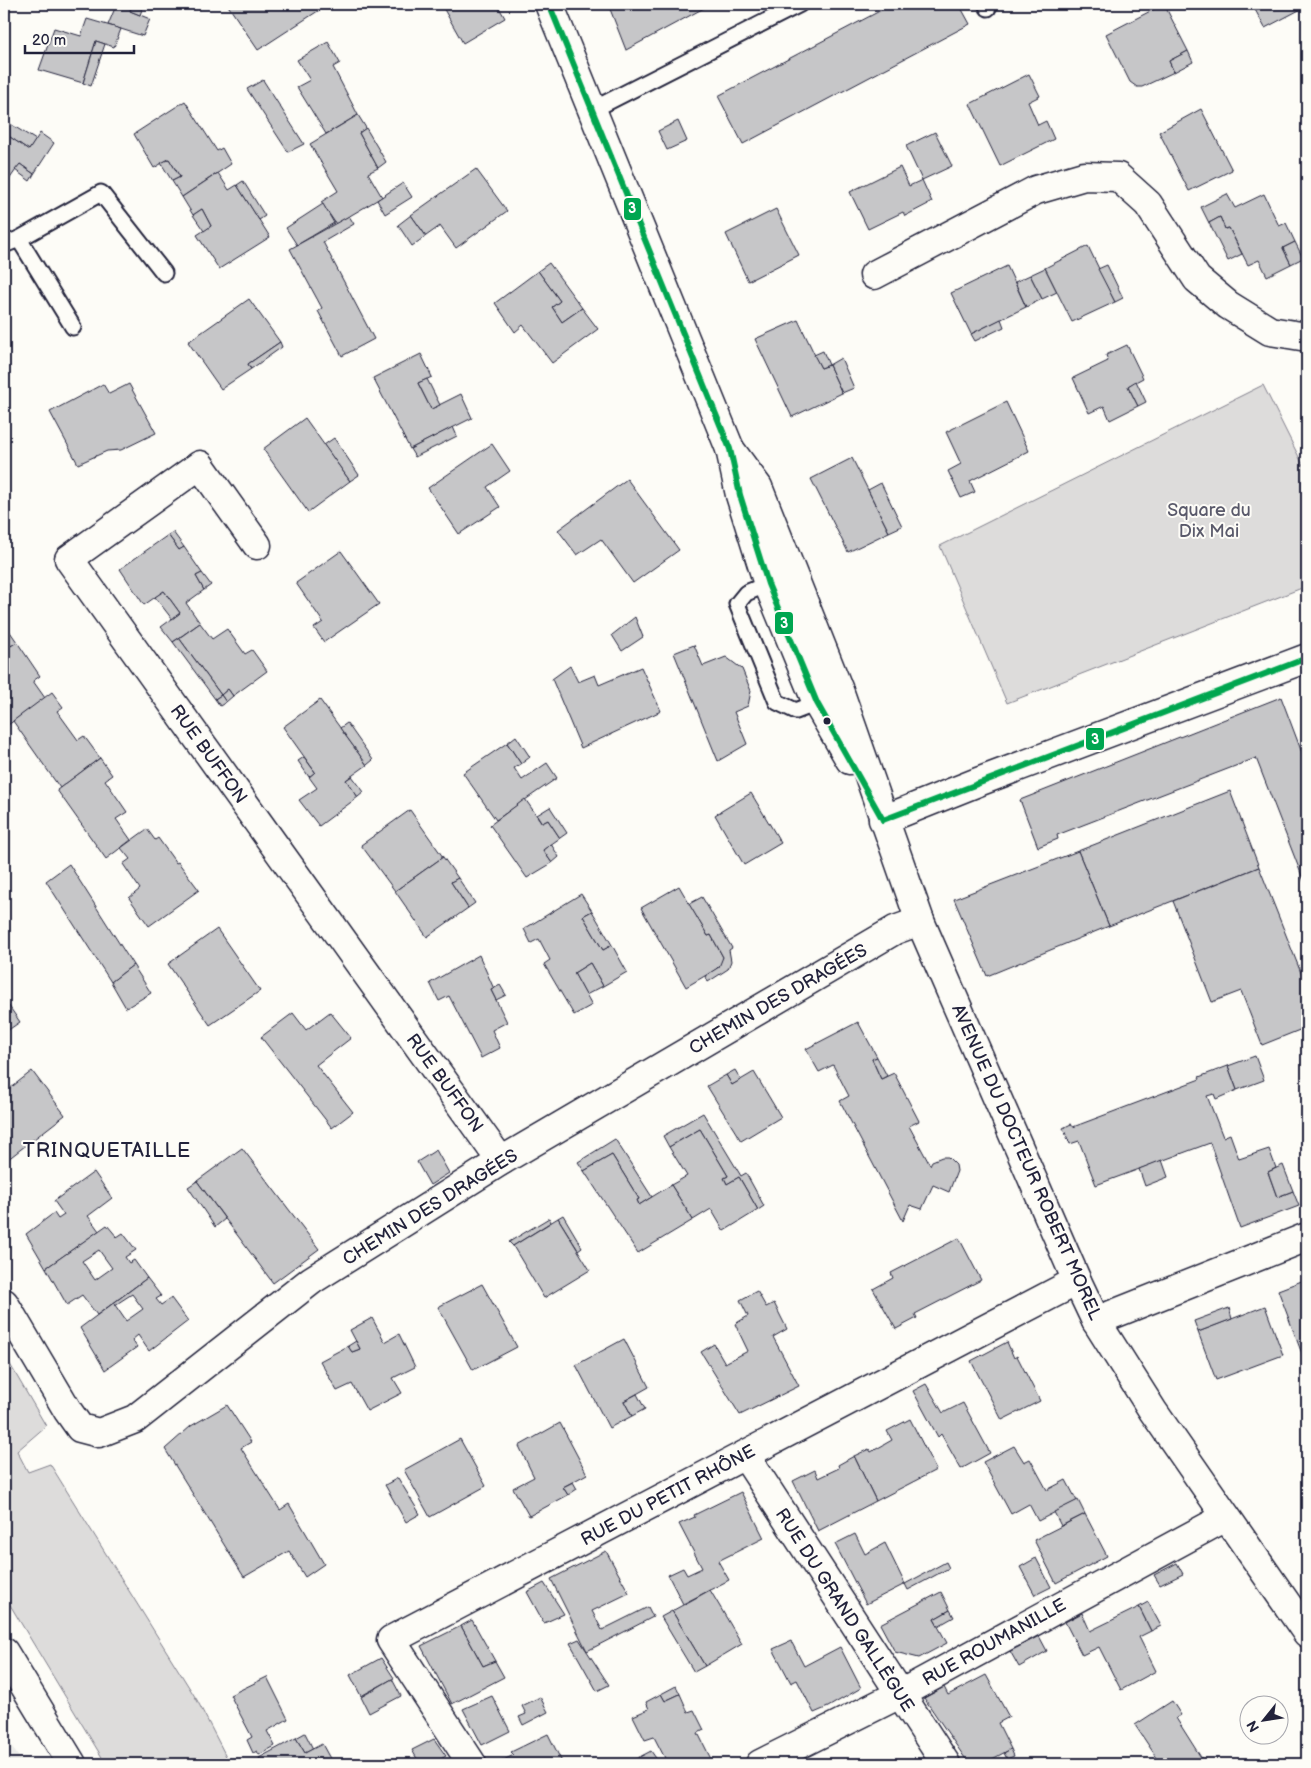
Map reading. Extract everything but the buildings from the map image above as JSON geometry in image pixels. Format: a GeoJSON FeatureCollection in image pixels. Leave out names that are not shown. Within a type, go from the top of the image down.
{"type":"FeatureCollection","features":[{"type":"Feature","properties":{"kind":"street","name":"AVENUE DU DOCTEUR ROBERT MOREL"},"geometry":{"type":"LineString","coordinates":[[549,4],[730,448],[740,495],[768,584],[817,703],[883,820]]}},
{"type":"Feature","properties":{"kind":"street"},"geometry":{"type":"LineString","coordinates":[[874,275],[1036,190],[1084,176],[1118,176],[1148,204],[1197,279],[1228,305],[1270,331],[1307,337]]}},
{"type":"Feature","properties":{"kind":"street","name":"AVENUE DU DOCTEUR ROBERT MOREL"},"geometry":{"type":"LineString","coordinates":[[730,448],[758,487],[840,694],[920,921],[1076,1281],[1096,1321],[1153,1412],[1307,1634]]}},
{"type":"Feature","properties":{"kind":"street","name":"RUE BUFFON"},"geometry":{"type":"LineString","coordinates":[[257,545],[200,465],[69,559],[501,1161]]}},
{"type":"Feature","properties":{"kind":"street"},"geometry":{"type":"LineString","coordinates":[[883,820],[978,782],[1307,658]]}},
{"type":"Feature","properties":{"kind":"street","name":"CHEMIN DES DRAGÉES"},"geometry":{"type":"LineString","coordinates":[[4,1303],[80,1428],[99,1433],[135,1419],[312,1280],[501,1161],[896,930],[920,921]]}},
{"type":"Feature","properties":{"kind":"street"},"geometry":{"type":"LineString","coordinates":[[1096,1321],[1307,1237]]}},
{"type":"Feature","properties":{"kind":"street","name":"RUE DU PETIT RHÔNE"},"geometry":{"type":"LineString","coordinates":[[472,1764],[391,1640],[1076,1281]]}},
{"type":"Feature","properties":{"kind":"street","name":"RUE DU GRAND GALLÈGUE"},"geometry":{"type":"LineString","coordinates":[[745,1455],[946,1764]]}},
{"type":"Feature","properties":{"kind":"street","name":"RUE ROUMANILLE"},"geometry":{"type":"LineString","coordinates":[[760,1764],[900,1694],[1226,1517]]}},
{"type":"Feature","properties":{"kind":"street"},"geometry":{"type":"LineString","coordinates":[[4,1652],[72,1764]]}},
{"type":"Feature","properties":{"kind":"lane"},"geometry":{"type":"LineString","coordinates":[[592,110],[800,4]]}},
{"type":"Feature","properties":{"kind":"lane"},"geometry":{"type":"LineString","coordinates":[[4,245],[19,239],[101,193],[164,273]]}},
{"type":"Feature","properties":{"kind":"lane"},"geometry":{"type":"LineString","coordinates":[[19,239],[73,327]]}},
{"type":"Feature","properties":{"kind":"lane"},"geometry":{"type":"LineString","coordinates":[[768,584],[746,593],[737,604],[777,702],[796,711],[817,703]]}},
{"type":"Feature","properties":{"kind":"shaded area"},"geometry":{"type":"Polygon","coordinates":[[[4,1733],[7,1739],[23,1764],[4,1764],[4,1733]]]}},
{"type":"Feature","properties":{"kind":"green space","name":"Square du Dix Mai"},"geometry":{"type":"Polygon","coordinates":[[[1263,385],[1307,473],[1307,586],[1007,703],[940,546],[1263,385]]]}},
{"type":"Feature","properties":{"kind":"green space"},"geometry":{"type":"Polygon","coordinates":[[[4,1354],[46,1426],[17,1451],[28,1472],[50,1464],[197,1700],[230,1764],[106,1764],[4,1595],[4,1354]]]}},
{"type":"Feature","properties":{"kind":"transit line","name":"3"},"geometry":{"type":"LineString","coordinates":[[549,4],[730,449],[740,495],[768,584],[817,703],[883,820]]}},
{"type":"Feature","properties":{"kind":"transit line","name":"3"},"geometry":{"type":"LineString","coordinates":[[883,820],[1307,658]]}},
{"type":"Feature","properties":{"kind":"district","name":"TRINQUETAILLE"},"geometry":{"type":"Point","coordinates":[107,1150]}}]}
